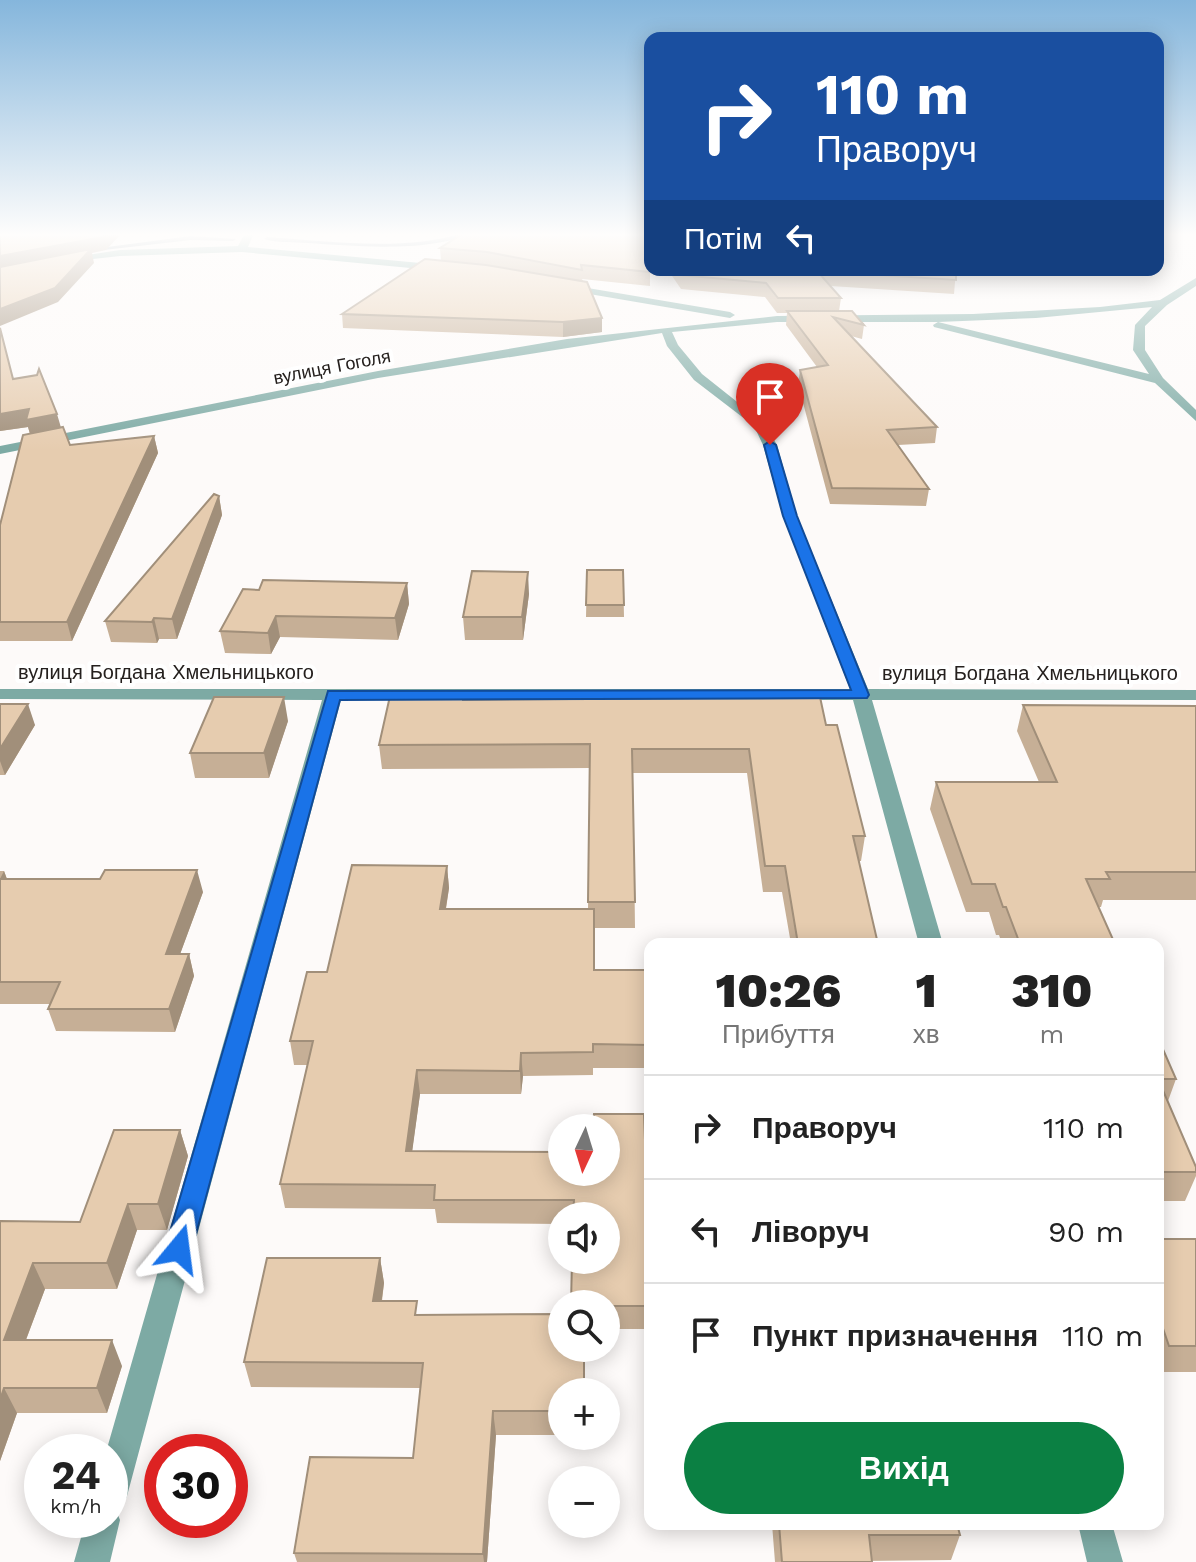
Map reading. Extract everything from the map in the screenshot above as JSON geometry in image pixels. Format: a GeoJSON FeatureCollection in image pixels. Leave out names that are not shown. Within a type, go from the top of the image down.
{"type":"FeatureCollection","features":[{"type":"Feature","properties":{"kind":"street"},"geometry":{"type":"LineString","coordinates":[[667,306],[761,320]]}},
{"type":"Feature","properties":{"kind":"street","name":"вулиця Гоголя"},"geometry":{"type":"LineString","coordinates":[[0,450],[471,358],[666,330],[761,320],[1085,313],[1140,306]]}},
{"type":"Feature","properties":{"kind":"street"},"geometry":{"type":"LineString","coordinates":[[1160,306],[1140,325],[1139,350],[1159,380],[1196,417]]}},
{"type":"Feature","properties":{"kind":"street","name":"вулиця Гоголя"},"geometry":{"type":"LineString","coordinates":[[913,319],[1159,380]]}},
{"type":"Feature","properties":{"kind":"street"},"geometry":{"type":"LineString","coordinates":[[666,330],[673,346],[698,377],[759,424],[770,445],[790,516],[861,695],[929,938]]}},
{"type":"Feature","properties":{"kind":"street","name":"вулиця Богдана Хмельницького"},"geometry":{"type":"LineString","coordinates":[[0,694],[1196,695]]}},
{"type":"Feature","properties":{"kind":"street"},"geometry":{"type":"LineString","coordinates":[[127,1434],[333,695]]}},
{"type":"Feature","properties":{"kind":"street"},"geometry":{"type":"LineString","coordinates":[[1097,1530],[1105,1562]]}},
{"type":"Feature","properties":{"kind":"street"},"geometry":{"type":"LineString","coordinates":[[92,1562],[98,1538]]}},
{"type":"Feature","properties":{"kind":"building"},"geometry":{"type":"Polygon","coordinates":[[[354,306],[597,306],[602,318],[563,322],[342,314],[354,306]]]}},
{"type":"Feature","properties":{"kind":"building"},"geometry":{"type":"Polygon","coordinates":[[[787,311],[852,311],[864,325],[833,317],[937,427],[887,430],[929,489],[832,488],[800,370],[828,365],[787,311]]]}},
{"type":"Feature","properties":{"kind":"building"},"geometry":{"type":"Polygon","coordinates":[[[0,328],[13,379],[37,375],[39,369],[57,414],[26,420],[29,409],[0,414],[0,328]]]}},
{"type":"Feature","properties":{"kind":"building"},"geometry":{"type":"Polygon","coordinates":[[[63,427],[70,445],[154,436],[67,622],[0,622],[0,525],[23,435],[63,427]]]}},
{"type":"Feature","properties":{"kind":"building"},"geometry":{"type":"Polygon","coordinates":[[[214,494],[219,496],[172,619],[154,618],[152,622],[105,621],[214,494]]]}},
{"type":"Feature","properties":{"kind":"building"},"geometry":{"type":"Polygon","coordinates":[[[587,570],[623,570],[624,605],[586,605],[587,570]]]}},
{"type":"Feature","properties":{"kind":"building"},"geometry":{"type":"Polygon","coordinates":[[[472,571],[528,572],[522,617],[463,617],[472,571]]]}},
{"type":"Feature","properties":{"kind":"building"},"geometry":{"type":"Polygon","coordinates":[[[263,580],[407,583],[395,618],[276,616],[268,633],[220,631],[243,589],[259,590],[263,580]]]}},
{"type":"Feature","properties":{"kind":"building"},"geometry":{"type":"Polygon","coordinates":[[[390,696],[463,696],[463,700],[820,697],[826,725],[837,725],[865,836],[853,836],[877,938],[797,938],[785,866],[765,866],[749,749],[632,749],[635,902],[588,902],[590,744],[379,745],[390,696]]]}},
{"type":"Feature","properties":{"kind":"building"},"geometry":{"type":"Polygon","coordinates":[[[214,697],[284,697],[264,753],[190,753],[214,697]]]}},
{"type":"Feature","properties":{"kind":"building"},"geometry":{"type":"Polygon","coordinates":[[[0,704],[28,704],[0,749],[0,704]]]}},
{"type":"Feature","properties":{"kind":"building"},"geometry":{"type":"Polygon","coordinates":[[[1023,705],[1196,706],[1196,872],[1106,872],[1110,879],[1086,879],[1112,938],[1018,938],[995,884],[972,884],[936,782],[1057,782],[1023,705]]]}},
{"type":"Feature","properties":{"kind":"building"},"geometry":{"type":"Polygon","coordinates":[[[352,865],[447,866],[440,909],[594,909],[594,970],[644,970],[644,1045],[593,1044],[593,1052],[521,1053],[520,1071],[417,1070],[406,1151],[548,1152],[548,1186],[620,1186],[620,1114],[644,1114],[644,1306],[620,1306],[620,1290],[571,1290],[572,1274],[620,1274],[620,1202],[434,1200],[435,1185],[280,1184],[313,1041],[290,1041],[307,972],[327,972],[352,865]]]}},
{"type":"Feature","properties":{"kind":"building"},"geometry":{"type":"Polygon","coordinates":[[[105,870],[197,870],[166,954],[189,954],[169,1009],[48,1009],[60,982],[0,982],[0,879],[100,879],[105,870]]]}},
{"type":"Feature","properties":{"kind":"building"},"geometry":{"type":"Polygon","coordinates":[[[1164,1052],[1176,1079],[1164,1079],[1164,1052]]]}},
{"type":"Feature","properties":{"kind":"building"},"geometry":{"type":"Polygon","coordinates":[[[1164,1093],[1196,1167],[1196,1172],[1164,1172],[1164,1093]]]}},
{"type":"Feature","properties":{"kind":"building"},"geometry":{"type":"Polygon","coordinates":[[[114,1130],[180,1130],[158,1204],[128,1204],[107,1263],[33,1263],[4,1340],[112,1340],[97,1388],[4,1388],[0,1400],[0,1221],[80,1222],[114,1130]]]}},
{"type":"Feature","properties":{"kind":"building"},"geometry":{"type":"Polygon","coordinates":[[[1164,1239],[1196,1239],[1196,1346],[1169,1346],[1164,1331],[1164,1239]]]}},
{"type":"Feature","properties":{"kind":"building"},"geometry":{"type":"Polygon","coordinates":[[[267,1258],[380,1258],[373,1301],[417,1301],[415,1315],[548,1314],[548,1362],[584,1362],[584,1378],[548,1378],[548,1411],[493,1411],[483,1554],[294,1553],[310,1457],[413,1458],[423,1363],[244,1362],[267,1258]]]}},
{"type":"Feature","properties":{"kind":"building"},"geometry":{"type":"Polygon","coordinates":[[[779,1530],[959,1530],[960,1535],[869,1535],[872,1562],[782,1562],[779,1530]]]}},
{"type":"Feature","properties":{"kind":"route"},"geometry":{"type":"LineString","coordinates":[[179,1249],[333,695],[861,695],[790,516],[770,445]]}}]}
